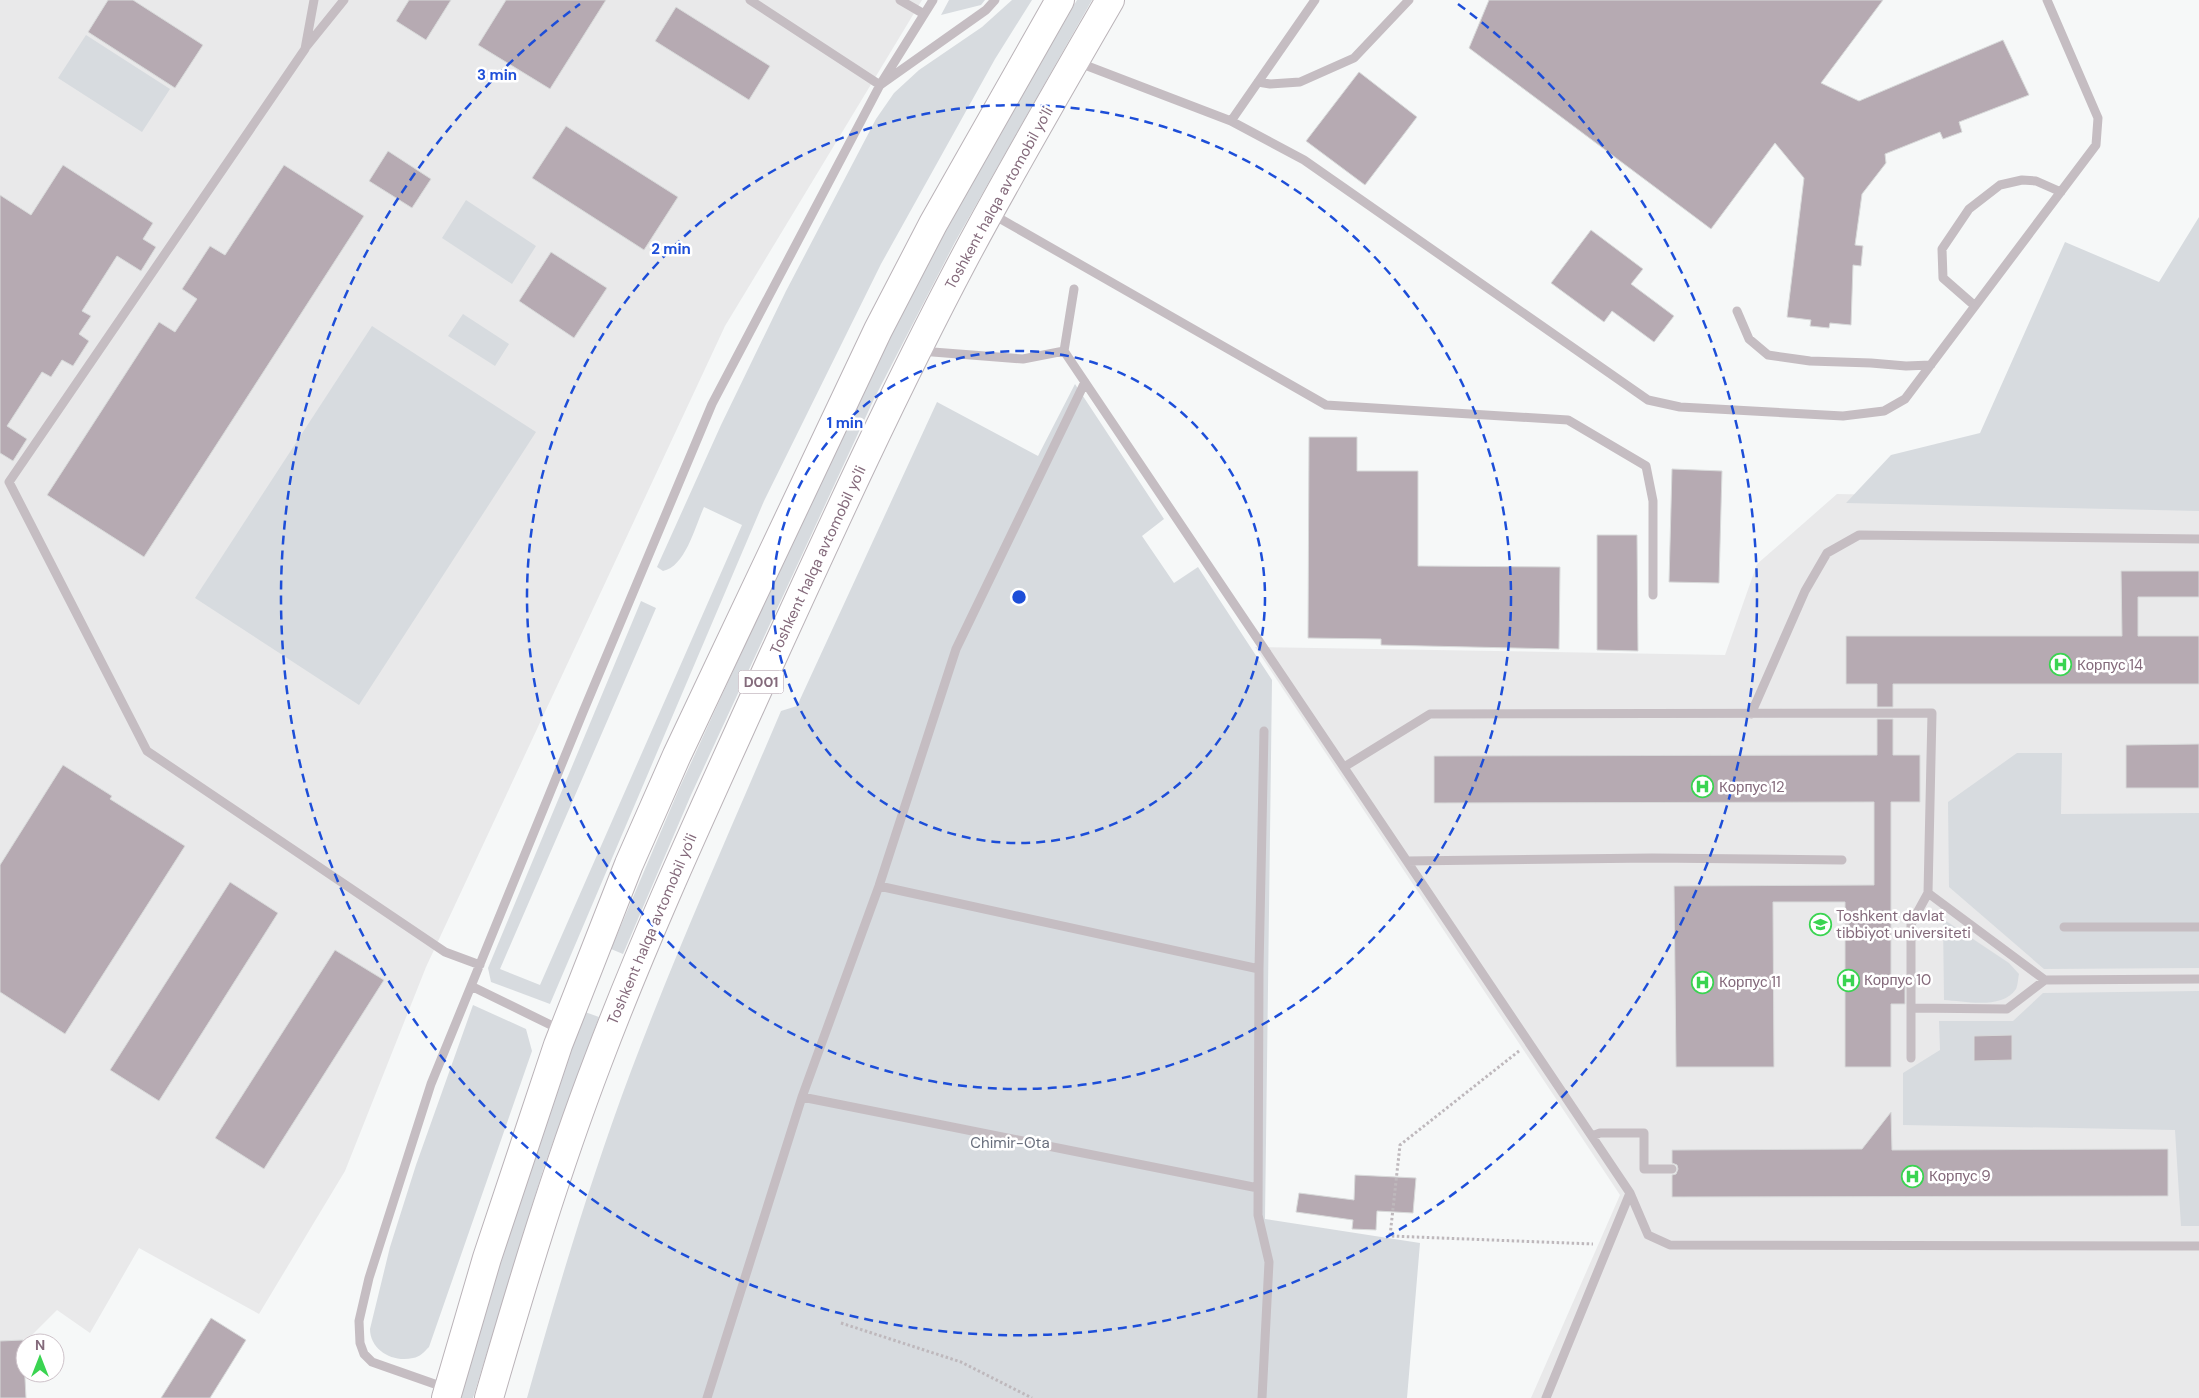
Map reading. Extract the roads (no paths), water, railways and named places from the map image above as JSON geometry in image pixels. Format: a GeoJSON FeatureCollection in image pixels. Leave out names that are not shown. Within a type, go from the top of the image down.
{"type":"FeatureCollection","features":[{"type":"Feature","properties":{"kind":"highway","name":"D001"},"geometry":{"type":"LineString","coordinates":[[448,1393],[487,1258],[563,1031],[629,864],[677,755],[826,436],[878,330],[933,224],[1060,0]]}},
{"type":"Feature","properties":{"kind":"highway","name":"Toshkent halqa avtomobil yo'li"},"geometry":{"type":"LineString","coordinates":[[489,1398],[525,1275],[572,1131],[625,991],[730,748],[832,527],[918,351],[990,212],[1110,0]]}},
{"type":"Feature","properties":{"kind":"highway"},"geometry":{"type":"LineString","coordinates":[[585,974],[625,991]]}},
{"type":"Feature","properties":{"kind":"lane"},"geometry":{"type":"LineString","coordinates":[[305,49],[314,0]]}},
{"type":"Feature","properties":{"kind":"lane"},"geometry":{"type":"LineString","coordinates":[[344,0],[305,49],[9,482],[147,751],[445,952],[480,965]]}},
{"type":"Feature","properties":{"kind":"lane"},"geometry":{"type":"LineString","coordinates":[[750,0],[880,85]]}},
{"type":"Feature","properties":{"kind":"lane"},"geometry":{"type":"LineString","coordinates":[[900,0],[924,14]]}},
{"type":"Feature","properties":{"kind":"lane"},"geometry":{"type":"LineString","coordinates":[[448,1393],[372,1362],[364,1354],[358,1333],[359,1320],[369,1278],[431,1084],[712,404],[880,85],[933,0]]}},
{"type":"Feature","properties":{"kind":"lane"},"geometry":{"type":"LineString","coordinates":[[880,85],[986,10],[994,0]]}},
{"type":"Feature","properties":{"kind":"lane"},"geometry":{"type":"LineString","coordinates":[[1231,121],[1315,0]]}},
{"type":"Feature","properties":{"kind":"lane"},"geometry":{"type":"LineString","coordinates":[[1258,82],[1270,84],[1300,82],[1354,58],[1409,0]]}},
{"type":"Feature","properties":{"kind":"lane"},"geometry":{"type":"LineString","coordinates":[[1075,61],[1231,121],[1304,160],[1648,400],[1680,407],[1843,416],[1884,411],[1905,399],[2096,145],[2098,118],[2047,0]]}},
{"type":"Feature","properties":{"kind":"lane"},"geometry":{"type":"LineString","coordinates":[[1975,306],[1943,278],[1942,250],[1969,209],[2000,185],[2022,180],[2036,181],[2061,192]]}},
{"type":"Feature","properties":{"kind":"lane"},"geometry":{"type":"LineString","coordinates":[[990,212],[1326,405],[1568,420],[1646,466],[1653,501],[1653,595]]}},
{"type":"Feature","properties":{"kind":"lane"},"geometry":{"type":"LineString","coordinates":[[1074,289],[1064,350],[1630,1193],[1648,1236],[1670,1245],[2199,1246]]}},
{"type":"Feature","properties":{"kind":"lane"},"geometry":{"type":"LineString","coordinates":[[1737,311],[1749,339],[1768,355],[1810,362],[1871,363],[1906,366],[1931,365]]}},
{"type":"Feature","properties":{"kind":"lane"},"geometry":{"type":"LineString","coordinates":[[918,351],[1023,359],[1064,350]]}},
{"type":"Feature","properties":{"kind":"lane"},"geometry":{"type":"LineString","coordinates":[[707,1398],[802,1097],[880,886],[956,649],[1085,382]]}},
{"type":"Feature","properties":{"kind":"lane"},"geometry":{"type":"LineString","coordinates":[[1751,714],[1804,590],[1827,553],[1859,534],[2199,539]]}},
{"type":"Feature","properties":{"kind":"lane"},"geometry":{"type":"LineString","coordinates":[[1344,767],[1430,714],[1932,714],[1928,893],[1910,924],[1910,1058]]}},
{"type":"Feature","properties":{"kind":"lane"},"geometry":{"type":"LineString","coordinates":[[1262,1398],[1270,1262],[1258,1215],[1259,969],[1264,731]]}},
{"type":"Feature","properties":{"kind":"lane"},"geometry":{"type":"LineString","coordinates":[[1407,861],[1652,858],[1842,860]]}},
{"type":"Feature","properties":{"kind":"lane"},"geometry":{"type":"LineString","coordinates":[[880,886],[1259,969]]}},
{"type":"Feature","properties":{"kind":"lane"},"geometry":{"type":"LineString","coordinates":[[1928,893],[2045,980]]}},
{"type":"Feature","properties":{"kind":"lane"},"geometry":{"type":"LineString","coordinates":[[2064,927],[2199,927]]}},
{"type":"Feature","properties":{"kind":"lane"},"geometry":{"type":"LineString","coordinates":[[1910,1008],[2007,1009],[2045,980],[2199,979]]}},
{"type":"Feature","properties":{"kind":"lane"},"geometry":{"type":"LineString","coordinates":[[471,986],[563,1031]]}},
{"type":"Feature","properties":{"kind":"lane"},"geometry":{"type":"LineString","coordinates":[[802,1097],[1258,1188]]}},
{"type":"Feature","properties":{"kind":"lane"},"geometry":{"type":"LineString","coordinates":[[1592,1136],[1600,1133],[1644,1133],[1644,1169],[1672,1169]]}},
{"type":"Feature","properties":{"kind":"lane"},"geometry":{"type":"LineString","coordinates":[[1546,1398],[1630,1193]]}},
{"type":"Feature","properties":{"kind":"place","name":"Корпус 14"},"geometry":{"type":"Point","coordinates":[2061,665]}},
{"type":"Feature","properties":{"kind":"place","name":"Корпус 12"},"geometry":{"type":"Point","coordinates":[1703,787]}},
{"type":"Feature","properties":{"kind":"place","name":"Toshkent davlat tibbiyot universiteti"},"geometry":{"type":"Point","coordinates":[1820,925]}},
{"type":"Feature","properties":{"kind":"place","name":"Корпус 10"},"geometry":{"type":"Point","coordinates":[1848,980]}},
{"type":"Feature","properties":{"kind":"place","name":"Корпус 11"},"geometry":{"type":"Point","coordinates":[1703,982]}},
{"type":"Feature","properties":{"kind":"place","name":"Корпус 9"},"geometry":{"type":"Point","coordinates":[1913,1176]}},
{"type":"Feature","properties":{"kind":"park label","name":"Chimir-Ota"},"geometry":{"type":"Point","coordinates":[1010,1143]}}]}
